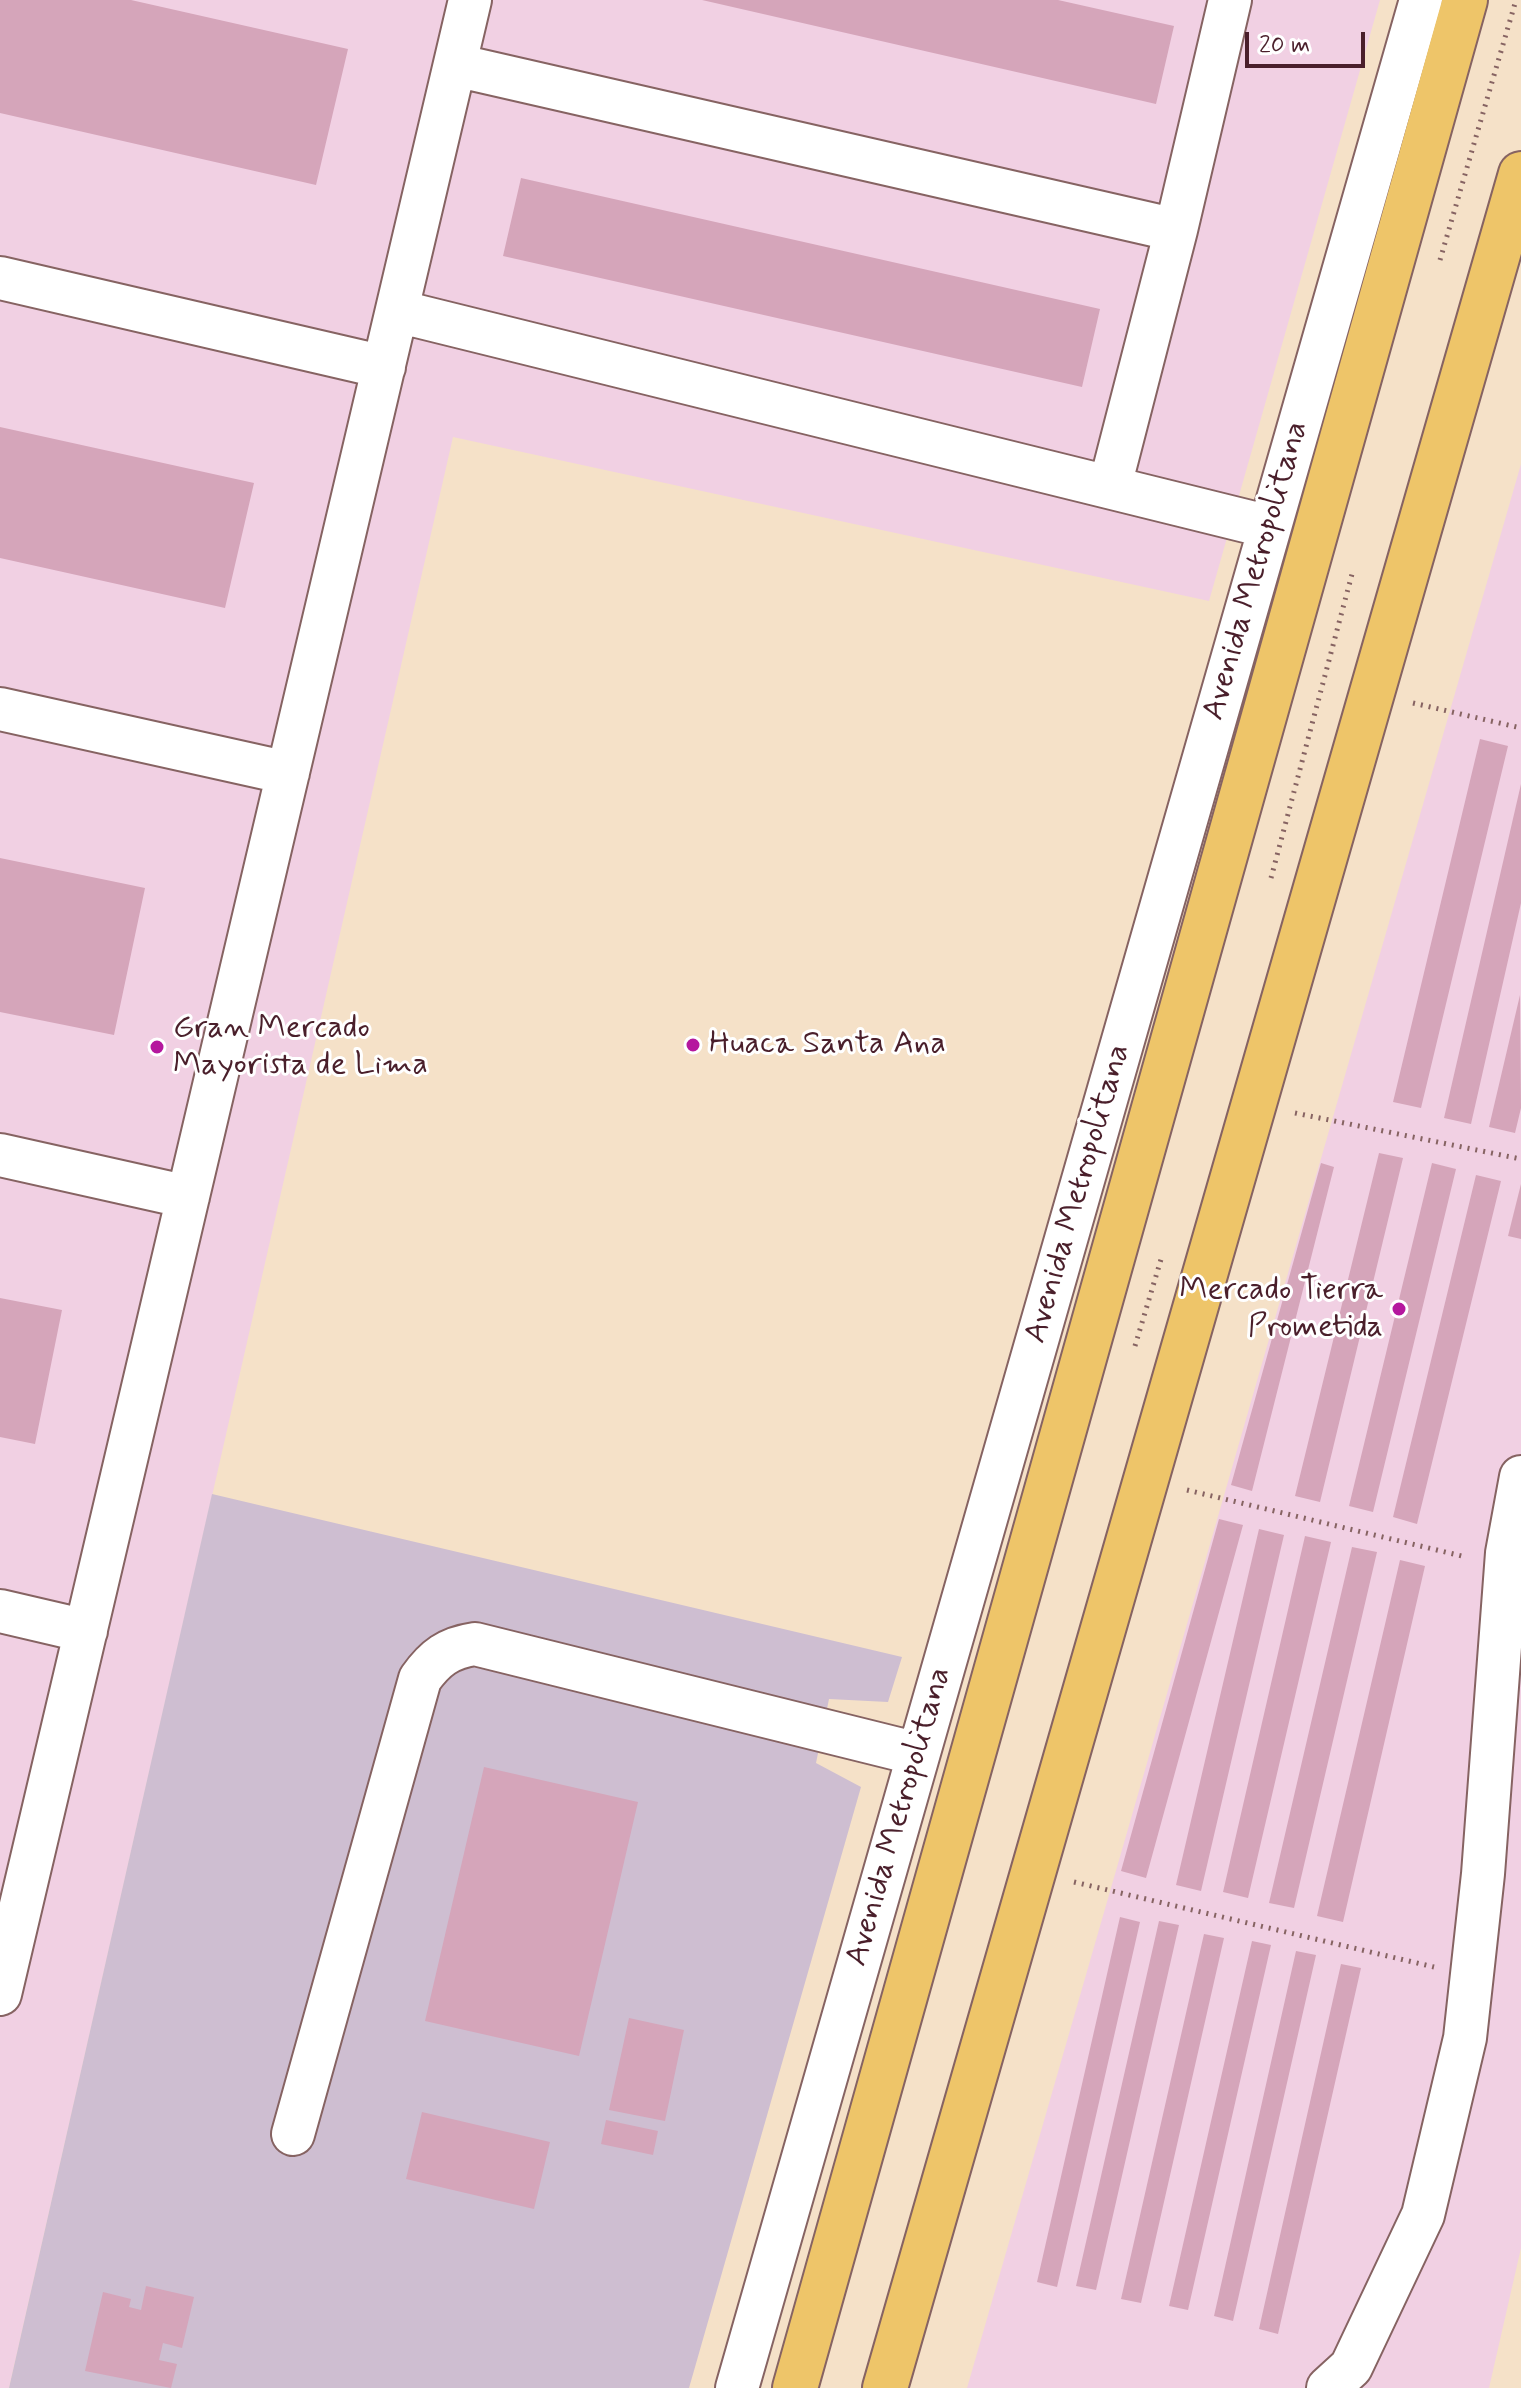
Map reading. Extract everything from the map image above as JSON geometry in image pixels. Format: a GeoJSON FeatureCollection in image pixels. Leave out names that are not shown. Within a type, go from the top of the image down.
{"type":"FeatureCollection","features":[{"type":"Feature","properties":{"kind":"main road","name":"Avenida Metropolitana"},"geometry":{"type":"LineString","coordinates":[[795,2388],[1465,0]]}},
{"type":"Feature","properties":{"kind":"main road"},"geometry":{"type":"LineString","coordinates":[[885,2388],[1521,174]]}},
{"type":"Feature","properties":{"kind":"street"},"geometry":{"type":"LineString","coordinates":[[0,1994],[470,0]]}},
{"type":"Feature","properties":{"kind":"street"},"geometry":{"type":"LineString","coordinates":[[1110,486],[1176,230],[1230,0]]}},
{"type":"Feature","properties":{"kind":"street","name":"Avenida Metropolitana"},"geometry":{"type":"LineString","coordinates":[[737,2388],[1421,0]]}},
{"type":"Feature","properties":{"kind":"street"},"geometry":{"type":"LineString","coordinates":[[455,65],[1176,230]]}},
{"type":"Feature","properties":{"kind":"street"},"geometry":{"type":"LineString","coordinates":[[0,278],[384,367]]}},
{"type":"Feature","properties":{"kind":"street"},"geometry":{"type":"LineString","coordinates":[[397,311],[1270,527]]}},
{"type":"Feature","properties":{"kind":"street"},"geometry":{"type":"LineString","coordinates":[[0,709],[288,773]]}},
{"type":"Feature","properties":{"kind":"street"},"geometry":{"type":"LineString","coordinates":[[0,1155],[188,1197]]}},
{"type":"Feature","properties":{"kind":"street"},"geometry":{"type":"LineString","coordinates":[[1328,2388],[1351,2367],[1423,2215],[1465,2038],[1506,1566],[1521,1477]]}},
{"type":"Feature","properties":{"kind":"street"},"geometry":{"type":"LineString","coordinates":[[0,1611],[86,1631]]}},
{"type":"Feature","properties":{"kind":"street"},"geometry":{"type":"LineString","coordinates":[[293,2134],[420,1679],[433,1661],[453,1647],[475,1644],[918,1754]]}},
{"type":"Feature","properties":{"kind":"path"},"geometry":{"type":"LineString","coordinates":[[1372,694],[1521,728]]}},
{"type":"Feature","properties":{"kind":"path"},"geometry":{"type":"LineString","coordinates":[[1254,1105],[1521,1159]]}},
{"type":"Feature","properties":{"kind":"path"},"geometry":{"type":"LineString","coordinates":[[1146,1480],[1506,1566]]}},
{"type":"Feature","properties":{"kind":"path"},"geometry":{"type":"LineString","coordinates":[[1033,1873],[1472,1976]]}},
{"type":"Feature","properties":{"kind":"shaded area","name":"Gran Mercado Mayorista de Lima"},"geometry":{"type":"Polygon","coordinates":[[[0,0],[1380,0],[1209,601],[453,437],[9,2388],[0,2388],[0,0]]]}},
{"type":"Feature","properties":{"kind":"shaded area","name":"Mercado Tierra Prometida"},"geometry":{"type":"Polygon","coordinates":[[[1521,464],[1521,2248],[1489,2388],[967,2388],[1521,464]]]}},
{"type":"Feature","properties":{"kind":"shaded area"},"geometry":{"type":"Polygon","coordinates":[[[212,1494],[902,1657],[888,1702],[829,1699],[816,1763],[861,1787],[689,2388],[9,2388],[212,1494]]]}},
{"type":"Feature","properties":{"kind":"building"},"geometry":{"type":"Polygon","coordinates":[[[0,0],[131,0],[348,49],[316,185],[0,113],[0,0]]]}},
{"type":"Feature","properties":{"kind":"building"},"geometry":{"type":"Polygon","coordinates":[[[702,0],[1058,0],[1174,26],[1156,104],[702,0]]]}},
{"type":"Feature","properties":{"kind":"building"},"geometry":{"type":"Polygon","coordinates":[[[521,178],[1100,309],[1082,387],[503,256],[521,178]]]}},
{"type":"Feature","properties":{"kind":"building"},"geometry":{"type":"Polygon","coordinates":[[[0,427],[254,483],[225,608],[0,558],[0,427]]]}},
{"type":"Feature","properties":{"kind":"building"},"geometry":{"type":"Polygon","coordinates":[[[1480,739],[1508,746],[1421,1108],[1393,1102],[1480,739]]]}},
{"type":"Feature","properties":{"kind":"building"},"geometry":{"type":"Polygon","coordinates":[[[1521,784],[1521,903],[1471,1124],[1444,1118],[1521,784]]]}},
{"type":"Feature","properties":{"kind":"building"},"geometry":{"type":"Polygon","coordinates":[[[0,858],[145,888],[114,1035],[0,1012],[0,858]]]}},
{"type":"Feature","properties":{"kind":"building"},"geometry":{"type":"Polygon","coordinates":[[[1520,995],[1521,1108],[1515,1133],[1489,1127],[1520,995]]]}},
{"type":"Feature","properties":{"kind":"building"},"geometry":{"type":"Polygon","coordinates":[[[1379,1153],[1403,1158],[1320,1502],[1295,1496],[1379,1153]]]}},
{"type":"Feature","properties":{"kind":"building"},"geometry":{"type":"Polygon","coordinates":[[[1321,1163],[1334,1167],[1252,1491],[1231,1485],[1321,1163]]]}},
{"type":"Feature","properties":{"kind":"building"},"geometry":{"type":"Polygon","coordinates":[[[1432,1163],[1456,1169],[1373,1512],[1349,1506],[1432,1163]]]}},
{"type":"Feature","properties":{"kind":"building"},"geometry":{"type":"Polygon","coordinates":[[[1476,1175],[1501,1181],[1417,1524],[1393,1517],[1476,1175]]]}},
{"type":"Feature","properties":{"kind":"building"},"geometry":{"type":"Polygon","coordinates":[[[1521,1184],[1521,1239],[1508,1236],[1521,1184]]]}},
{"type":"Feature","properties":{"kind":"building"},"geometry":{"type":"Polygon","coordinates":[[[0,1298],[62,1310],[35,1444],[0,1437],[0,1298]]]}},
{"type":"Feature","properties":{"kind":"building"},"geometry":{"type":"Polygon","coordinates":[[[1219,1519],[1243,1525],[1146,1878],[1121,1871],[1219,1519]]]}},
{"type":"Feature","properties":{"kind":"building"},"geometry":{"type":"Polygon","coordinates":[[[1259,1529],[1284,1535],[1201,1891],[1176,1885],[1259,1529]]]}},
{"type":"Feature","properties":{"kind":"building"},"geometry":{"type":"Polygon","coordinates":[[[1305,1536],[1331,1542],[1248,1898],[1223,1892],[1305,1536]]]}},
{"type":"Feature","properties":{"kind":"building"},"geometry":{"type":"Polygon","coordinates":[[[1352,1547],[1377,1552],[1294,1908],[1269,1903],[1352,1547]]]}},
{"type":"Feature","properties":{"kind":"building"},"geometry":{"type":"Polygon","coordinates":[[[1400,1560],[1425,1566],[1343,1922],[1317,1916],[1400,1560]]]}},
{"type":"Feature","properties":{"kind":"building"},"geometry":{"type":"Polygon","coordinates":[[[484,1767],[638,1802],[579,2056],[425,2021],[484,1767]]]}},
{"type":"Feature","properties":{"kind":"building"},"geometry":{"type":"Polygon","coordinates":[[[1120,1917],[1140,1922],[1057,2287],[1037,2282],[1120,1917]]]}},
{"type":"Feature","properties":{"kind":"building"},"geometry":{"type":"Polygon","coordinates":[[[1159,1921],[1179,1925],[1096,2290],[1076,2286],[1159,1921]]]}},
{"type":"Feature","properties":{"kind":"building"},"geometry":{"type":"Polygon","coordinates":[[[1204,1934],[1224,1938],[1141,2303],[1121,2299],[1204,1934]]]}},
{"type":"Feature","properties":{"kind":"building"},"geometry":{"type":"Polygon","coordinates":[[[1252,1941],[1271,1945],[1188,2310],[1169,2306],[1252,1941]]]}},
{"type":"Feature","properties":{"kind":"building"},"geometry":{"type":"Polygon","coordinates":[[[1296,1951],[1316,1955],[1233,2321],[1214,2316],[1296,1951]]]}},
{"type":"Feature","properties":{"kind":"building"},"geometry":{"type":"Polygon","coordinates":[[[1341,1964],[1361,1968],[1278,2334],[1259,2329],[1341,1964]]]}},
{"type":"Feature","properties":{"kind":"building"},"geometry":{"type":"Polygon","coordinates":[[[629,2018],[684,2030],[665,2121],[609,2110],[629,2018]]]}},
{"type":"Feature","properties":{"kind":"building"},"geometry":{"type":"Polygon","coordinates":[[[422,2112],[550,2142],[534,2209],[406,2179],[422,2112]]]}},
{"type":"Feature","properties":{"kind":"building"},"geometry":{"type":"Polygon","coordinates":[[[606,2120],[658,2131],[653,2155],[601,2144],[606,2120]]]}},
{"type":"Feature","properties":{"kind":"building"},"geometry":{"type":"Polygon","coordinates":[[[146,2286],[194,2297],[182,2348],[163,2343],[159,2360],[177,2364],[171,2388],[85,2371],[103,2292],[131,2299],[129,2307],[141,2310],[146,2286]]]}},
{"type":"Feature","properties":{"kind":"place","name":"Huaca Santa Ana"},"geometry":{"type":"Point","coordinates":[693,1045]}},
{"type":"Feature","properties":{"kind":"place","name":"Gran Mercado Mayorista de Lima"},"geometry":{"type":"Point","coordinates":[157,1047]}},
{"type":"Feature","properties":{"kind":"place","name":"Mercado Tierra Prometida"},"geometry":{"type":"Point","coordinates":[1399,1309]}}]}
